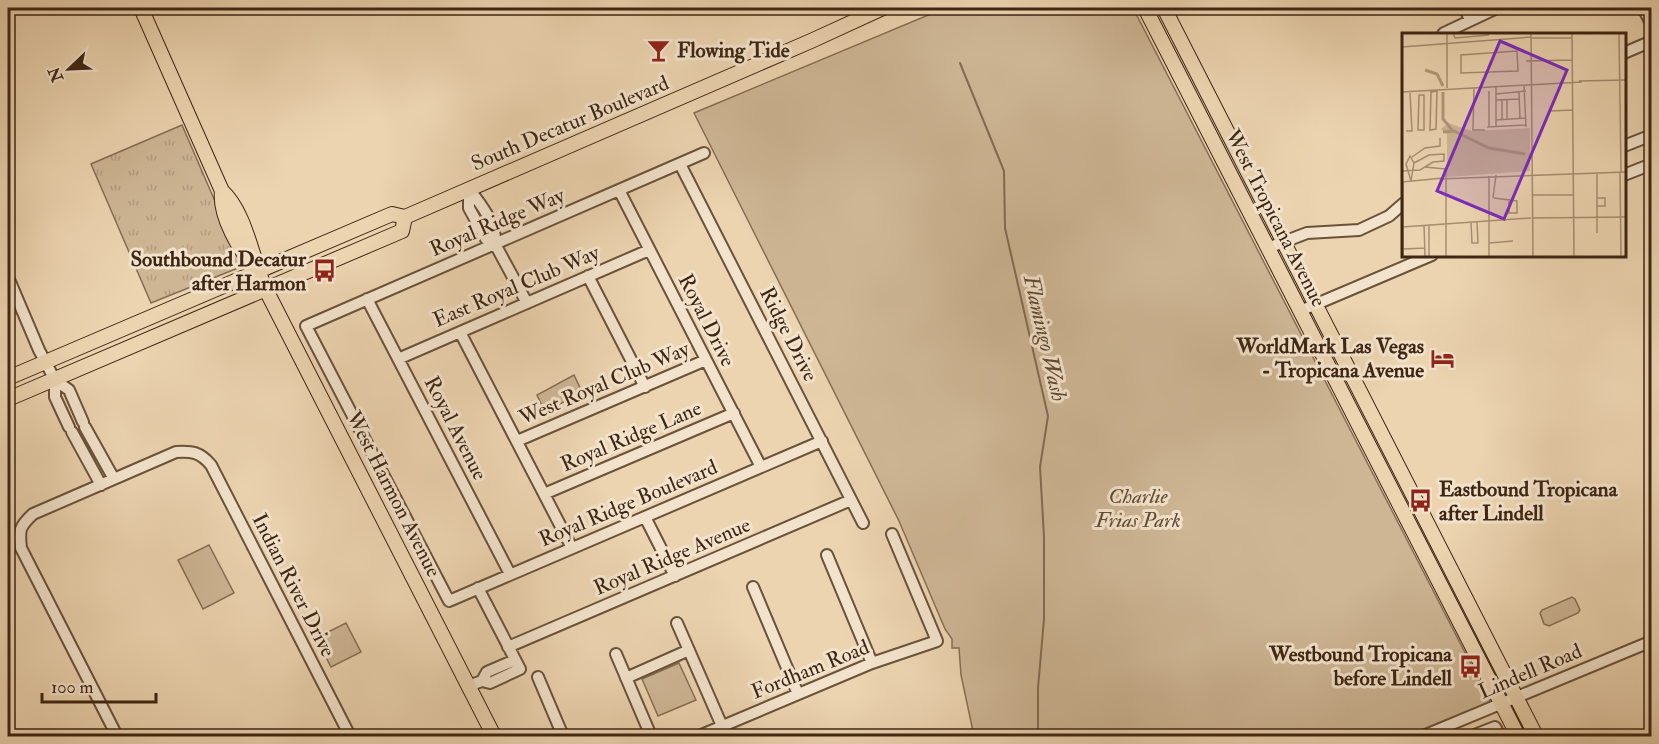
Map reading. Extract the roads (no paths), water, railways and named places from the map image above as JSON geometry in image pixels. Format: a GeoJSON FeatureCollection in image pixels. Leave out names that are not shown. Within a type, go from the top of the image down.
{"type":"FeatureCollection","features":[{"type":"Feature","properties":{"kind":"main road","name":"West Harmon Avenue"},"geometry":{"type":"LineString","coordinates":[[141,8],[222,191],[220,204],[243,254],[257,271],[494,736]]}},
{"type":"Feature","properties":{"kind":"main road","name":"South Decatur Boulevard"},"geometry":{"type":"LineString","coordinates":[[8,378],[392,214],[405,217],[883,8]]}},
{"type":"Feature","properties":{"kind":"main road","name":"West Tropicana Avenue"},"geometry":{"type":"LineString","coordinates":[[1145,8],[1518,736]]}},
{"type":"Feature","properties":{"kind":"main road","name":"West Tropicana Avenue"},"geometry":{"type":"LineString","coordinates":[[1164,8],[1536,736]]}},
{"type":"Feature","properties":{"kind":"main road"},"geometry":{"type":"LineString","coordinates":[[1218,151],[1233,143]]}},
{"type":"Feature","properties":{"kind":"main road","name":"South Decatur Boulevard"},"geometry":{"type":"LineString","coordinates":[[8,399],[402,231],[405,217]]}},
{"type":"Feature","properties":{"kind":"main road"},"geometry":{"type":"LineString","coordinates":[[1356,422],[1372,414]]}},
{"type":"Feature","properties":{"kind":"main road"},"geometry":{"type":"LineString","coordinates":[[1428,561],[1443,553]]}},
{"type":"Feature","properties":{"kind":"street"},"geometry":{"type":"LineString","coordinates":[[1465,8],[1470,20]]}},
{"type":"Feature","properties":{"kind":"street"},"geometry":{"type":"LineString","coordinates":[[1444,33],[1497,8]]}},
{"type":"Feature","properties":{"kind":"street"},"geometry":{"type":"LineString","coordinates":[[1643,8],[1652,25]]}},
{"type":"Feature","properties":{"kind":"street"},"geometry":{"type":"LineString","coordinates":[[1626,52],[1652,41]]}},
{"type":"Feature","properties":{"kind":"street"},"geometry":{"type":"LineString","coordinates":[[1626,145],[1652,135]]}},
{"type":"Feature","properties":{"kind":"street","name":"Royal Ridge Way"},"geometry":{"type":"LineString","coordinates":[[449,601],[306,326],[704,153]]}},
{"type":"Feature","properties":{"kind":"street","name":"Ridge Drive"},"geometry":{"type":"LineString","coordinates":[[680,164],[863,523]]}},
{"type":"Feature","properties":{"kind":"street"},"geometry":{"type":"LineString","coordinates":[[1626,174],[1652,164]]}},
{"type":"Feature","properties":{"kind":"street"},"geometry":{"type":"LineString","coordinates":[[469,189],[470,208],[486,239],[495,244],[527,303]]}},
{"type":"Feature","properties":{"kind":"street","name":"Royal Drive"},"geometry":{"type":"LineString","coordinates":[[619,190],[761,467]]}},
{"type":"Feature","properties":{"kind":"street"},"geometry":{"type":"LineString","coordinates":[[1268,249],[1307,233],[1359,230],[1389,216],[1402,205]]}},
{"type":"Feature","properties":{"kind":"street","name":"East Royal Club Way"},"geometry":{"type":"LineString","coordinates":[[398,359],[649,250]]}},
{"type":"Feature","properties":{"kind":"street"},"geometry":{"type":"LineString","coordinates":[[1300,311],[1430,256]]}},
{"type":"Feature","properties":{"kind":"street"},"geometry":{"type":"LineString","coordinates":[[588,276],[645,387]]}},
{"type":"Feature","properties":{"kind":"street"},"geometry":{"type":"LineString","coordinates":[[8,277],[45,361],[55,380],[69,390],[84,424],[114,479],[33,514],[19,532],[21,548],[117,736]]}},
{"type":"Feature","properties":{"kind":"street","name":"Royal Avenue"},"geometry":{"type":"LineString","coordinates":[[367,299],[510,574]]}},
{"type":"Feature","properties":{"kind":"street"},"geometry":{"type":"LineString","coordinates":[[460,332],[572,548]]}},
{"type":"Feature","properties":{"kind":"street","name":"West Royal Club Way"},"geometry":{"type":"LineString","coordinates":[[517,441],[706,360]]}},
{"type":"Feature","properties":{"kind":"street"},"geometry":{"type":"LineString","coordinates":[[55,380],[55,397],[70,430],[101,485]]}},
{"type":"Feature","properties":{"kind":"street","name":"Royal Ridge Lane"},"geometry":{"type":"LineString","coordinates":[[544,494],[734,413]]}},
{"type":"Feature","properties":{"kind":"street","name":"Royal Ridge Boulevard"},"geometry":{"type":"LineString","coordinates":[[449,601],[822,441]]}},
{"type":"Feature","properties":{"kind":"street","name":"Indian River Drive"},"geometry":{"type":"LineString","coordinates":[[114,479],[176,452],[190,451],[199,454],[211,465],[350,736]]}},
{"type":"Feature","properties":{"kind":"street","name":"Royal Ridge Avenue"},"geometry":{"type":"LineString","coordinates":[[508,647],[851,500]]}},
{"type":"Feature","properties":{"kind":"street"},"geometry":{"type":"LineString","coordinates":[[645,517],[675,576]]}},
{"type":"Feature","properties":{"kind":"street","name":"Fordham Road"},"geometry":{"type":"LineString","coordinates":[[699,736],[872,663],[937,641],[892,534]]}},
{"type":"Feature","properties":{"kind":"street"},"geometry":{"type":"LineString","coordinates":[[827,555],[872,663]]}},
{"type":"Feature","properties":{"kind":"street"},"geometry":{"type":"LineString","coordinates":[[753,587],[798,694]]}},
{"type":"Feature","properties":{"kind":"street"},"geometry":{"type":"LineString","coordinates":[[468,686],[482,681],[486,672],[517,664],[478,588]]}},
{"type":"Feature","properties":{"kind":"street"},"geometry":{"type":"LineString","coordinates":[[677,623],[722,726]]}},
{"type":"Feature","properties":{"kind":"street","name":"Lindell Road"},"geometry":{"type":"LineString","coordinates":[[1423,736],[1652,641]]}},
{"type":"Feature","properties":{"kind":"street"},"geometry":{"type":"LineString","coordinates":[[626,678],[689,650]]}},
{"type":"Feature","properties":{"kind":"street"},"geometry":{"type":"LineString","coordinates":[[615,654],[651,736]]}},
{"type":"Feature","properties":{"kind":"street"},"geometry":{"type":"LineString","coordinates":[[538,677],[563,736]]}},
{"type":"Feature","properties":{"kind":"street"},"geometry":{"type":"LineString","coordinates":[[1472,736],[1495,727],[1500,736]]}},
{"type":"Feature","properties":{"kind":"waterway","name":"Flamingo Wash"},"geometry":{"type":"LineString","coordinates":[[960,63],[1004,171],[1005,228],[1048,416],[1040,467],[1044,537],[1044,619],[1038,688],[1038,736]]}},
{"type":"Feature","properties":{"kind":"place","name":"Flowing Tide"},"geometry":{"type":"Point","coordinates":[659,50]}},
{"type":"Feature","properties":{"kind":"place","name":"Southbound Decatur after Harmon"},"geometry":{"type":"Point","coordinates":[324,271]}},
{"type":"Feature","properties":{"kind":"place","name":"WorldMark Las Vegas - Tropicana Avenue"},"geometry":{"type":"Point","coordinates":[1442,358]}},
{"type":"Feature","properties":{"kind":"place","name":"Eastbound Tropicana after Lindell"},"geometry":{"type":"Point","coordinates":[1421,501]}},
{"type":"Feature","properties":{"kind":"place","name":"Westbound Tropicana before Lindell"},"geometry":{"type":"Point","coordinates":[1470,666]}},
{"type":"Feature","properties":{"kind":"park label","name":"Charlie Frias Park"},"geometry":{"type":"Point","coordinates":[1138,508]}}]}
